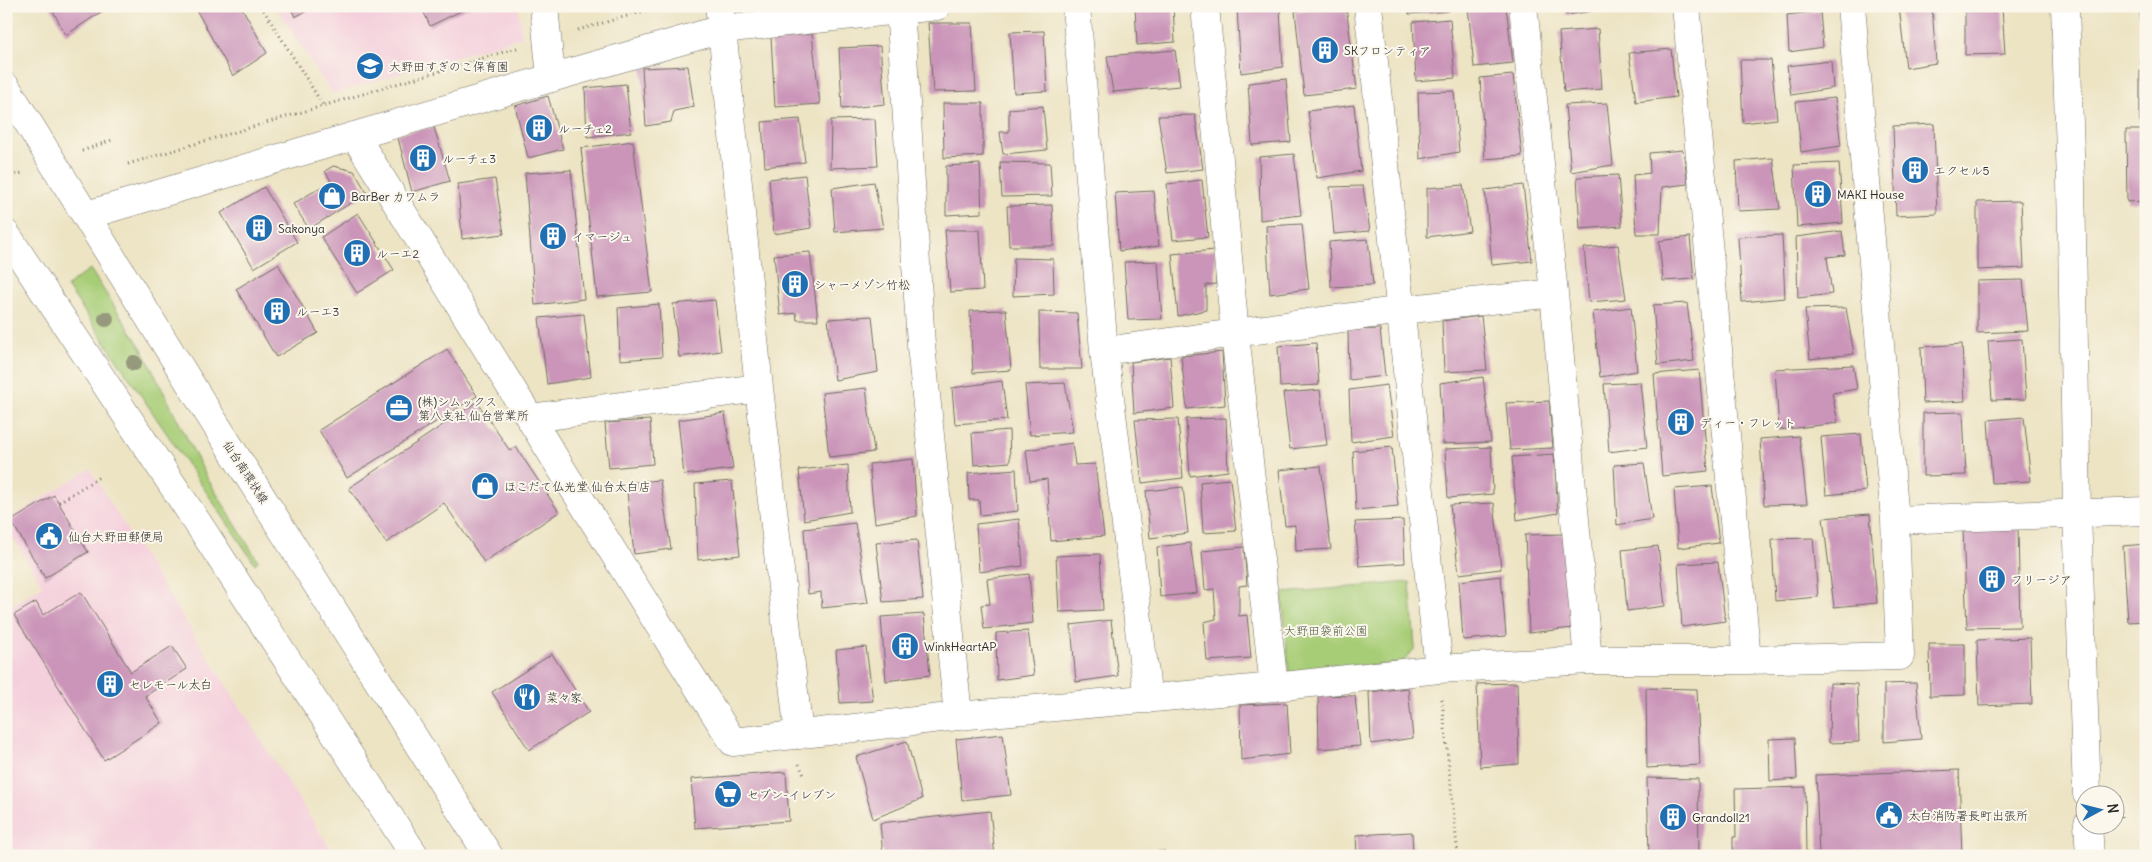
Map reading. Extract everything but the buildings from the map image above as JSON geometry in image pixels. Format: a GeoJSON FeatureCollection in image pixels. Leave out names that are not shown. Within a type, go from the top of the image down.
{"type":"FeatureCollection","features":[{"type":"Feature","properties":{"kind":"street"},"geometry":{"type":"LineString","coordinates":[[544,6],[551,78]]}},
{"type":"Feature","properties":{"kind":"street"},"geometry":{"type":"LineString","coordinates":[[87,215],[551,78],[720,18],[937,6]]}},
{"type":"Feature","properties":{"kind":"street"},"geometry":{"type":"LineString","coordinates":[[1076,6],[1104,351],[1148,699]]}},
{"type":"Feature","properties":{"kind":"street"},"geometry":{"type":"LineString","coordinates":[[1205,6],[1235,334],[1274,687]]}},
{"type":"Feature","properties":{"kind":"street"},"geometry":{"type":"LineString","coordinates":[[1368,6],[1439,669]]}},
{"type":"Feature","properties":{"kind":"street"},"geometry":{"type":"LineString","coordinates":[[1524,6],[1554,293],[1588,660]]}},
{"type":"Feature","properties":{"kind":"street"},"geometry":{"type":"LineString","coordinates":[[1686,6],[1747,660]]}},
{"type":"Feature","properties":{"kind":"street"},"geometry":{"type":"LineString","coordinates":[[355,136],[632,584],[734,742],[958,716],[1274,687],[1439,669],[1588,660],[1747,660],[1900,656],[1895,520],[1851,6]]}},
{"type":"Feature","properties":{"kind":"street"},"geometry":{"type":"LineString","coordinates":[[2065,6],[2072,192],[2077,514],[2087,784]]}},
{"type":"Feature","properties":{"kind":"street"},"geometry":{"type":"LineString","coordinates":[[900,8],[921,345],[958,716]]}},
{"type":"Feature","properties":{"kind":"street"},"geometry":{"type":"LineString","coordinates":[[720,18],[759,388],[799,735]]}},
{"type":"Feature","properties":{"kind":"street","name":"仙台南環状線"},"geometry":{"type":"LineString","coordinates":[[6,87],[204,406],[489,856]]}},
{"type":"Feature","properties":{"kind":"street"},"geometry":{"type":"LineString","coordinates":[[7,237],[211,542],[415,856]]}},
{"type":"Feature","properties":{"kind":"street"},"geometry":{"type":"LineString","coordinates":[[1104,351],[1402,310],[1554,293]]}},
{"type":"Feature","properties":{"kind":"street"},"geometry":{"type":"LineString","coordinates":[[531,418],[759,388]]}},
{"type":"Feature","properties":{"kind":"street"},"geometry":{"type":"LineString","coordinates":[[1895,520],[2146,512]]}},
{"type":"Feature","properties":{"kind":"street"},"geometry":{"type":"LineString","coordinates":[[2089,834],[2090,856]]}},
{"type":"Feature","properties":{"kind":"path"},"geometry":{"type":"LineString","coordinates":[[261,6],[324,106]]}},
{"type":"Feature","properties":{"kind":"path"},"geometry":{"type":"LineString","coordinates":[[128,164],[548,38],[662,6]]}},
{"type":"Feature","properties":{"kind":"path"},"geometry":{"type":"LineString","coordinates":[[59,502],[101,476]]}},
{"type":"Feature","properties":{"kind":"path"},"geometry":{"type":"LineString","coordinates":[[1439,669],[1458,856]]}},
{"type":"Feature","properties":{"kind":"shaded area","name":"大野田すぎのこ保育園"},"geometry":{"type":"Polygon","coordinates":[[[275,6],[518,6],[522,37],[332,94],[275,6]]]}},
{"type":"Feature","properties":{"kind":"shaded area"},"geometry":{"type":"Polygon","coordinates":[[[90,469],[335,856],[6,856],[6,609],[43,586],[6,526],[6,521],[90,469]]]}},
{"type":"Feature","properties":{"kind":"green space"},"geometry":{"type":"Polygon","coordinates":[[[90,269],[142,349],[207,478],[258,561],[255,564],[67,286],[90,269]]]}},
{"type":"Feature","properties":{"kind":"green space","name":"大野田袋前公園"},"geometry":{"type":"Polygon","coordinates":[[[1410,582],[1415,648],[1402,663],[1289,673],[1282,593],[1410,582]]]}},
{"type":"Feature","properties":{"kind":"place","name":"SKフロンティア"},"geometry":{"type":"Point","coordinates":[1325,50]}},
{"type":"Feature","properties":{"kind":"place","name":"大野田すぎのこ保育園"},"geometry":{"type":"Point","coordinates":[370,66]}},
{"type":"Feature","properties":{"kind":"place","name":"ルーチェ2"},"geometry":{"type":"Point","coordinates":[539,128]}},
{"type":"Feature","properties":{"kind":"place","name":"ルーチェ3"},"geometry":{"type":"Point","coordinates":[423,158]}},
{"type":"Feature","properties":{"kind":"place","name":"エクセル5"},"geometry":{"type":"Point","coordinates":[1915,170]}},
{"type":"Feature","properties":{"kind":"place","name":"MAKI House"},"geometry":{"type":"Point","coordinates":[1818,194]}},
{"type":"Feature","properties":{"kind":"place","name":"BarBer カワムラ"},"geometry":{"type":"Point","coordinates":[332,196]}},
{"type":"Feature","properties":{"kind":"place","name":"Sakonya"},"geometry":{"type":"Point","coordinates":[259,228]}},
{"type":"Feature","properties":{"kind":"place","name":"イマージュ"},"geometry":{"type":"Point","coordinates":[553,236]}},
{"type":"Feature","properties":{"kind":"place","name":"ルーエ2"},"geometry":{"type":"Point","coordinates":[357,253]}},
{"type":"Feature","properties":{"kind":"place","name":"シャーメゾン竹松"},"geometry":{"type":"Point","coordinates":[795,284]}},
{"type":"Feature","properties":{"kind":"place","name":"ルーエ3"},"geometry":{"type":"Point","coordinates":[277,311]}},
{"type":"Feature","properties":{"kind":"place","name":"(株)シムックス 第八支社 仙台営業所"},"geometry":{"type":"Point","coordinates":[399,408]}},
{"type":"Feature","properties":{"kind":"place","name":"ディー・フレット"},"geometry":{"type":"Point","coordinates":[1681,422]}},
{"type":"Feature","properties":{"kind":"place","name":"ほこだて仏光堂 仙台太白店"},"geometry":{"type":"Point","coordinates":[485,486]}},
{"type":"Feature","properties":{"kind":"place","name":"仙台大野田郵便局"},"geometry":{"type":"Point","coordinates":[49,536]}},
{"type":"Feature","properties":{"kind":"place","name":"フリージア"},"geometry":{"type":"Point","coordinates":[1992,579]}},
{"type":"Feature","properties":{"kind":"place","name":"WinkHeartAP"},"geometry":{"type":"Point","coordinates":[905,646]}},
{"type":"Feature","properties":{"kind":"place","name":"セレモール太白"},"geometry":{"type":"Point","coordinates":[110,684]}},
{"type":"Feature","properties":{"kind":"place","name":"菜々家"},"geometry":{"type":"Point","coordinates":[527,697]}},
{"type":"Feature","properties":{"kind":"place","name":"セブン-イレブン"},"geometry":{"type":"Point","coordinates":[728,794]}},
{"type":"Feature","properties":{"kind":"place","name":"太白消防署長町出張所"},"geometry":{"type":"Point","coordinates":[1889,815]}},
{"type":"Feature","properties":{"kind":"place","name":"Grandoll21"},"geometry":{"type":"Point","coordinates":[1673,817]}}]}
